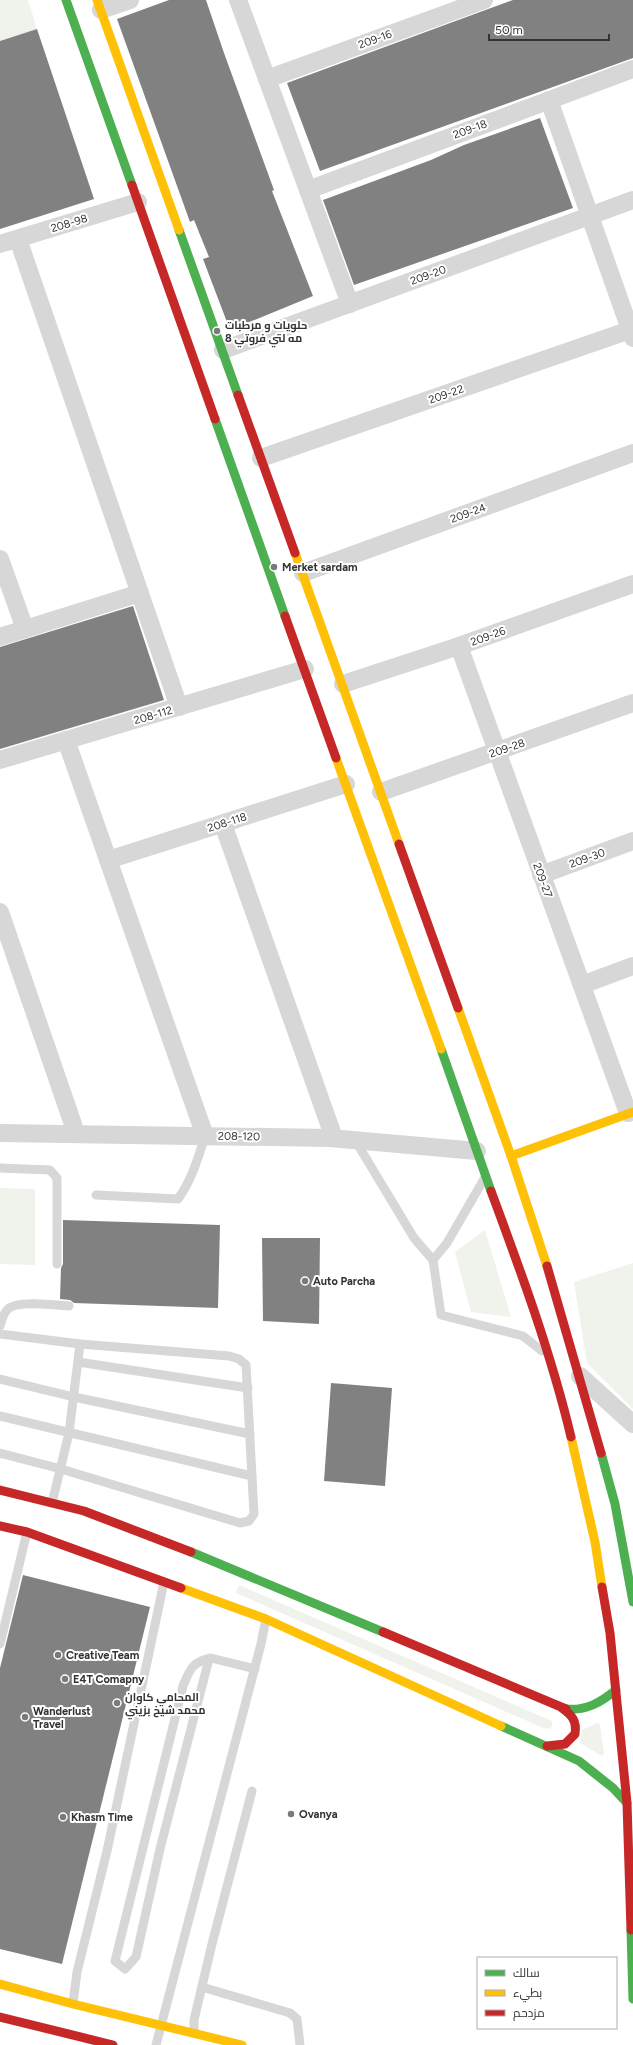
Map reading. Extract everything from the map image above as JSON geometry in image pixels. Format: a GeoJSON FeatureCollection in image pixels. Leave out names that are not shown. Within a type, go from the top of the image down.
{"type":"FeatureCollection","features":[{"type":"Feature","properties":{"kind":"main road"},"geometry":{"type":"LineString","coordinates":[[66,0],[220,425],[305,669],[486,1176],[560,1392],[595,1542],[610,1633],[627,1802],[633,1999]]}},
{"type":"Feature","properties":{"kind":"main road"},"geometry":{"type":"LineString","coordinates":[[99,5],[223,350],[243,418],[261,458],[303,573],[511,1156],[580,1376],[615,1504],[631,1580],[633,1602]]}},
{"type":"Feature","properties":{"kind":"main road"},"geometry":{"type":"LineString","coordinates":[[511,1156],[631,1112]]}},
{"type":"Feature","properties":{"kind":"main road"},"geometry":{"type":"LineString","coordinates":[[0,1490],[84,1511],[233,1568],[562,1708],[576,1711],[590,1708],[602,1702],[616,1690]]}},
{"type":"Feature","properties":{"kind":"main road"},"geometry":{"type":"LineString","coordinates":[[0,1526],[27,1532],[266,1619],[579,1761],[597,1774],[627,1802]]}},
{"type":"Feature","properties":{"kind":"main road"},"geometry":{"type":"LineString","coordinates":[[547,1746],[561,1747],[572,1740],[575,1735],[576,1728],[572,1716],[562,1708]]}},
{"type":"Feature","properties":{"kind":"main road"},"geometry":{"type":"LineString","coordinates":[[0,1984],[73,2004],[242,2045]]}},
{"type":"Feature","properties":{"kind":"main road"},"geometry":{"type":"LineString","coordinates":[[0,2017],[113,2045]]}},
{"type":"Feature","properties":{"kind":"street"},"geometry":{"type":"LineString","coordinates":[[99,5],[130,0]]}},
{"type":"Feature","properties":{"kind":"street"},"geometry":{"type":"LineString","coordinates":[[238,0],[350,304]]}},
{"type":"Feature","properties":{"kind":"street","name":"209-16"},"geometry":{"type":"LineString","coordinates":[[267,78],[484,0]]}},
{"type":"Feature","properties":{"kind":"street","name":"209-18"},"geometry":{"type":"LineString","coordinates":[[308,190],[633,69]]}},
{"type":"Feature","properties":{"kind":"street"},"geometry":{"type":"LineString","coordinates":[[549,100],[632,334]]}},
{"type":"Feature","properties":{"kind":"street","name":"209-20"},"geometry":{"type":"LineString","coordinates":[[223,350],[633,200]]}},
{"type":"Feature","properties":{"kind":"street","name":"208-98"},"geometry":{"type":"LineString","coordinates":[[0,244],[138,202]]}},
{"type":"Feature","properties":{"kind":"street"},"geometry":{"type":"LineString","coordinates":[[18,239],[179,707]]}},
{"type":"Feature","properties":{"kind":"street","name":"209-22"},"geometry":{"type":"LineString","coordinates":[[261,458],[632,334]]}},
{"type":"Feature","properties":{"kind":"street","name":"209-24"},"geometry":{"type":"LineString","coordinates":[[303,573],[633,453]]}},
{"type":"Feature","properties":{"kind":"street"},"geometry":{"type":"LineString","coordinates":[[0,559],[25,629]]}},
{"type":"Feature","properties":{"kind":"street","name":"209-26"},"geometry":{"type":"LineString","coordinates":[[343,684],[459,646],[633,584]]}},
{"type":"Feature","properties":{"kind":"street"},"geometry":{"type":"LineString","coordinates":[[0,637],[140,593]]}},
{"type":"Feature","properties":{"kind":"street","name":"209-27"},"geometry":{"type":"LineString","coordinates":[[459,646],[582,985],[631,1112]]}},
{"type":"Feature","properties":{"kind":"street","name":"208-112"},"geometry":{"type":"LineString","coordinates":[[0,760],[305,669]]}},
{"type":"Feature","properties":{"kind":"street","name":"209-28"},"geometry":{"type":"LineString","coordinates":[[381,792],[633,704]]}},
{"type":"Feature","properties":{"kind":"street"},"geometry":{"type":"LineString","coordinates":[[66,740],[205,1136]]}},
{"type":"Feature","properties":{"kind":"street","name":"208-118"},"geometry":{"type":"LineString","coordinates":[[108,860],[346,784]]}},
{"type":"Feature","properties":{"kind":"street"},"geometry":{"type":"LineString","coordinates":[[223,824],[334,1138]]}},
{"type":"Feature","properties":{"kind":"street","name":"209-30"},"geometry":{"type":"LineString","coordinates":[[542,875],[633,841]]}},
{"type":"Feature","properties":{"kind":"street"},"geometry":{"type":"LineString","coordinates":[[0,912],[76,1133]]}},
{"type":"Feature","properties":{"kind":"street"},"geometry":{"type":"LineString","coordinates":[[582,985],[633,966]]}},
{"type":"Feature","properties":{"kind":"street","name":"208-120"},"geometry":{"type":"LineString","coordinates":[[0,1133],[334,1138],[477,1151]]}},
{"type":"Feature","properties":{"kind":"street"},"geometry":{"type":"LineString","coordinates":[[580,1376],[633,1424]]}},
{"type":"Feature","properties":{"kind":"lane"},"geometry":{"type":"LineString","coordinates":[[96,1195],[178,1199],[186,1189],[195,1168],[205,1136]]}},
{"type":"Feature","properties":{"kind":"lane"},"geometry":{"type":"LineString","coordinates":[[355,1140],[414,1238],[433,1260],[441,1315],[523,1336],[548,1356]]}},
{"type":"Feature","properties":{"kind":"lane"},"geometry":{"type":"LineString","coordinates":[[0,1168],[50,1170],[57,1178],[57,1264]]}},
{"type":"Feature","properties":{"kind":"lane"},"geometry":{"type":"LineString","coordinates":[[433,1260],[447,1243],[486,1176]]}},
{"type":"Feature","properties":{"kind":"lane"},"geometry":{"type":"LineString","coordinates":[[0,1326],[3,1314],[8,1308],[17,1304],[69,1306]]}},
{"type":"Feature","properties":{"kind":"lane"},"geometry":{"type":"LineString","coordinates":[[0,1334],[80,1344],[229,1356],[239,1359],[246,1365],[254,1514],[249,1521],[240,1523],[61,1469],[0,1453]]}},
{"type":"Feature","properties":{"kind":"lane"},"geometry":{"type":"LineString","coordinates":[[52,1503],[69,1433],[80,1344]]}},
{"type":"Feature","properties":{"kind":"lane"},"geometry":{"type":"LineString","coordinates":[[78,1362],[248,1388]]}},
{"type":"Feature","properties":{"kind":"lane"},"geometry":{"type":"LineString","coordinates":[[0,1379],[74,1398],[250,1434]]}},
{"type":"Feature","properties":{"kind":"lane"},"geometry":{"type":"LineString","coordinates":[[0,1416],[252,1476]]}},
{"type":"Feature","properties":{"kind":"lane"},"geometry":{"type":"LineString","coordinates":[[0,1644],[27,1532]]}},
{"type":"Feature","properties":{"kind":"lane"},"geometry":{"type":"LineString","coordinates":[[73,2004],[77,1972],[107,1851],[164,1581]]}},
{"type":"Feature","properties":{"kind":"lane"},"geometry":{"type":"LineString","coordinates":[[156,2045],[255,1669],[266,1619]]}},
{"type":"Feature","properties":{"kind":"lane"},"geometry":{"type":"LineString","coordinates":[[209,1659],[160,1849],[136,1957],[125,1969],[115,1961],[183,1686],[191,1667],[201,1660],[209,1659],[255,1669]]}},
{"type":"Feature","properties":{"kind":"lane"},"geometry":{"type":"LineString","coordinates":[[194,2033],[194,2020],[252,1792]]}},
{"type":"Feature","properties":{"kind":"lane"},"geometry":{"type":"LineString","coordinates":[[202,1987],[290,2013],[297,2019],[300,2045]]}},
{"type":"Feature","properties":{"kind":"shaded area"},"geometry":{"type":"Polygon","coordinates":[[[0,0],[28,0],[37,29],[0,41],[0,0]]]}},
{"type":"Feature","properties":{"kind":"shaded area"},"geometry":{"type":"Polygon","coordinates":[[[0,1188],[35,1189],[35,1265],[0,1264],[0,1188]]]}},
{"type":"Feature","properties":{"kind":"shaded area"},"geometry":{"type":"Polygon","coordinates":[[[485,1230],[511,1317],[471,1312],[455,1252],[485,1230]]]}},
{"type":"Feature","properties":{"kind":"shaded area"},"geometry":{"type":"Polygon","coordinates":[[[633,1263],[633,1409],[587,1363],[574,1282],[633,1263]]]}},
{"type":"Feature","properties":{"kind":"shaded area"},"geometry":{"type":"Polygon","coordinates":[[[239,1585],[552,1721],[552,1727],[547,1729],[541,1727],[236,1593],[239,1585]]]}},
{"type":"Feature","properties":{"kind":"shaded area"},"geometry":{"type":"Polygon","coordinates":[[[598,1723],[600,1725],[604,1753],[602,1756],[580,1743],[582,1730],[598,1723]]]}},
{"type":"Feature","properties":{"kind":"building"},"geometry":{"type":"Polygon","coordinates":[[[169,0],[206,0],[274,190],[272,191],[313,296],[230,330],[203,259],[209,257],[194,220],[190,222],[117,19],[169,0]]]}},
{"type":"Feature","properties":{"kind":"building"},"geometry":{"type":"Polygon","coordinates":[[[513,0],[633,0],[633,58],[320,171],[287,83],[513,0]]]}},
{"type":"Feature","properties":{"kind":"building"},"geometry":{"type":"Polygon","coordinates":[[[37,29],[94,199],[0,229],[0,41],[37,29]]]}},
{"type":"Feature","properties":{"kind":"building"},"geometry":{"type":"Polygon","coordinates":[[[540,118],[573,208],[354,285],[323,200],[431,160],[464,145],[540,118]]]}},
{"type":"Feature","properties":{"kind":"building"},"geometry":{"type":"Polygon","coordinates":[[[133,606],[164,700],[0,749],[0,647],[133,606]]]}},
{"type":"Feature","properties":{"kind":"building"},"geometry":{"type":"Polygon","coordinates":[[[63,1220],[220,1225],[218,1308],[74,1303],[70,1300],[60,1299],[61,1268],[63,1264],[63,1220]]]}},
{"type":"Feature","properties":{"kind":"building"},"geometry":{"type":"Polygon","coordinates":[[[262,1238],[320,1238],[319,1324],[263,1321],[262,1238]]]}},
{"type":"Feature","properties":{"kind":"building"},"geometry":{"type":"Polygon","coordinates":[[[331,1383],[392,1388],[385,1486],[324,1481],[331,1383]]]}},
{"type":"Feature","properties":{"kind":"building"},"geometry":{"type":"Polygon","coordinates":[[[23,1575],[150,1607],[62,1964],[0,1949],[0,1668],[23,1575]]]}},
{"type":"Feature","properties":{"kind":"traffic: fast"},"geometry":{"type":"LineString","coordinates":[[66,0],[132,185]]}},
{"type":"Feature","properties":{"kind":"traffic: fast"},"geometry":{"type":"LineString","coordinates":[[179,230],[238,395]]}},
{"type":"Feature","properties":{"kind":"traffic: fast"},"geometry":{"type":"LineString","coordinates":[[215,419],[285,616]]}},
{"type":"Feature","properties":{"kind":"traffic: fast"},"geometry":{"type":"LineString","coordinates":[[441,1049],[491,1191]]}},
{"type":"Feature","properties":{"kind":"traffic: fast"},"geometry":{"type":"LineString","coordinates":[[601,1453],[615,1504],[633,1602]]}},
{"type":"Feature","properties":{"kind":"traffic: fast"},"geometry":{"type":"LineString","coordinates":[[191,1552],[383,1632]]}},
{"type":"Feature","properties":{"kind":"traffic: fast"},"geometry":{"type":"LineString","coordinates":[[566,1709],[581,1709],[593,1705],[616,1690]]}},
{"type":"Feature","properties":{"kind":"traffic: fast"},"geometry":{"type":"LineString","coordinates":[[501,1726],[579,1761],[613,1788],[627,1803]]}},
{"type":"Feature","properties":{"kind":"traffic: fast"},"geometry":{"type":"LineString","coordinates":[[631,1930],[633,1999]]}},
{"type":"Feature","properties":{"kind":"traffic: slow"},"geometry":{"type":"LineString","coordinates":[[97,0],[179,230]]}},
{"type":"Feature","properties":{"kind":"traffic: slow"},"geometry":{"type":"LineString","coordinates":[[295,553],[399,844]]}},
{"type":"Feature","properties":{"kind":"traffic: slow"},"geometry":{"type":"LineString","coordinates":[[336,758],[441,1049]]}},
{"type":"Feature","properties":{"kind":"traffic: slow"},"geometry":{"type":"LineString","coordinates":[[458,1008],[511,1156],[547,1266]]}},
{"type":"Feature","properties":{"kind":"traffic: slow"},"geometry":{"type":"LineString","coordinates":[[511,1156],[633,1112]]}},
{"type":"Feature","properties":{"kind":"traffic: slow"},"geometry":{"type":"LineString","coordinates":[[571,1437],[595,1542],[602,1587]]}},
{"type":"Feature","properties":{"kind":"traffic: slow"},"geometry":{"type":"LineString","coordinates":[[181,1588],[266,1619],[501,1726]]}},
{"type":"Feature","properties":{"kind":"traffic: slow"},"geometry":{"type":"LineString","coordinates":[[0,1984],[73,2004],[242,2045]]}},
{"type":"Feature","properties":{"kind":"traffic: jam"},"geometry":{"type":"LineString","coordinates":[[132,185],[215,419]]}},
{"type":"Feature","properties":{"kind":"traffic: jam"},"geometry":{"type":"LineString","coordinates":[[238,395],[295,553]]}},
{"type":"Feature","properties":{"kind":"traffic: jam"},"geometry":{"type":"LineString","coordinates":[[285,616],[336,758]]}},
{"type":"Feature","properties":{"kind":"traffic: jam"},"geometry":{"type":"LineString","coordinates":[[399,844],[458,1008]]}},
{"type":"Feature","properties":{"kind":"traffic: jam"},"geometry":{"type":"LineString","coordinates":[[491,1191],[545,1344],[571,1437]]}},
{"type":"Feature","properties":{"kind":"traffic: jam"},"geometry":{"type":"LineString","coordinates":[[547,1266],[601,1453]]}},
{"type":"Feature","properties":{"kind":"traffic: jam"},"geometry":{"type":"LineString","coordinates":[[0,1490],[84,1511],[191,1552]]}},
{"type":"Feature","properties":{"kind":"traffic: jam"},"geometry":{"type":"LineString","coordinates":[[0,1526],[27,1532],[181,1588]]}},
{"type":"Feature","properties":{"kind":"traffic: jam"},"geometry":{"type":"LineString","coordinates":[[602,1587],[610,1633],[627,1803],[631,1930]]}},
{"type":"Feature","properties":{"kind":"traffic: jam"},"geometry":{"type":"LineString","coordinates":[[383,1632],[566,1709]]}},
{"type":"Feature","properties":{"kind":"traffic: jam"},"geometry":{"type":"LineString","coordinates":[[547,1746],[565,1744],[575,1734],[573,1719],[569,1713],[562,1708]]}},
{"type":"Feature","properties":{"kind":"traffic: jam"},"geometry":{"type":"LineString","coordinates":[[0,2017],[113,2045]]}},
{"type":"Feature","properties":{"kind":"place","name":"حلويات و مرطبات مه لتي فروتي 8"},"geometry":{"type":"Point","coordinates":[217,331]}},
{"type":"Feature","properties":{"kind":"place","name":"Merket sardam"},"geometry":{"type":"Point","coordinates":[274,567]}},
{"type":"Feature","properties":{"kind":"place","name":"Auto Parcha"},"geometry":{"type":"Point","coordinates":[305,1281]}},
{"type":"Feature","properties":{"kind":"place","name":"Creative Team"},"geometry":{"type":"Point","coordinates":[58,1655]}},
{"type":"Feature","properties":{"kind":"place","name":"E4T Comapny"},"geometry":{"type":"Point","coordinates":[65,1679]}},
{"type":"Feature","properties":{"kind":"place","name":"المحامي كاوان محمد شيخ بزيني"},"geometry":{"type":"Point","coordinates":[117,1703]}},
{"type":"Feature","properties":{"kind":"place","name":"Wanderlust Travel"},"geometry":{"type":"Point","coordinates":[25,1717]}},
{"type":"Feature","properties":{"kind":"place","name":"Ovanya"},"geometry":{"type":"Point","coordinates":[291,1814]}},
{"type":"Feature","properties":{"kind":"place","name":"Khasm Time"},"geometry":{"type":"Point","coordinates":[63,1817]}}]}
